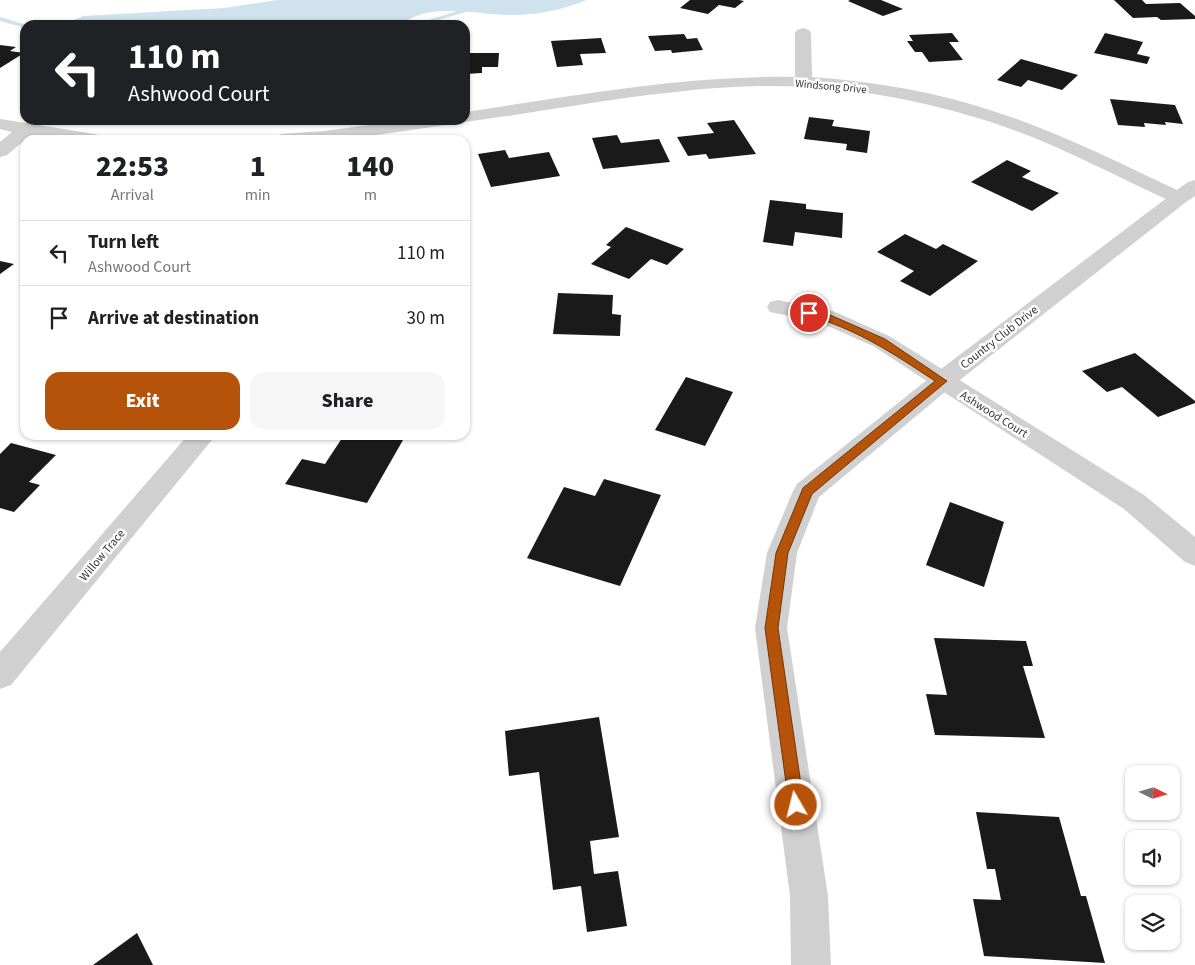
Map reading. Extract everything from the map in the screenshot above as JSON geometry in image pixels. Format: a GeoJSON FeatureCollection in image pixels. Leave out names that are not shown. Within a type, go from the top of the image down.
{"type":"FeatureCollection","features":[{"type":"Feature","properties":{"kind":"street"},"geometry":{"type":"LineString","coordinates":[[803,33],[804,82]]}},
{"type":"Feature","properties":{"kind":"street","name":"Windsong Drive"},"geometry":{"type":"LineString","coordinates":[[470,116],[686,85],[736,82],[804,82],[848,85],[914,96],[989,115],[1187,192]]}},
{"type":"Feature","properties":{"kind":"street"},"geometry":{"type":"LineString","coordinates":[[0,124],[64,135]]}},
{"type":"Feature","properties":{"kind":"street"},"geometry":{"type":"LineString","coordinates":[[336,135],[409,125]]}},
{"type":"Feature","properties":{"kind":"street"},"geometry":{"type":"LineString","coordinates":[[0,151],[27,129]]}},
{"type":"Feature","properties":{"kind":"street","name":"Country Club Drive"},"geometry":{"type":"LineString","coordinates":[[811,965],[809,896],[771,628],[782,553],[807,491],[942,381],[1187,192]]}},
{"type":"Feature","properties":{"kind":"street","name":"Ashwood Court"},"geometry":{"type":"LineString","coordinates":[[778,307],[824,316],[881,341],[1134,502],[1195,554]]}},
{"type":"Feature","properties":{"kind":"street","name":"Willow Trace"},"geometry":{"type":"LineString","coordinates":[[0,675],[199,440]]}},
{"type":"Feature","properties":{"kind":"water"},"geometry":{"type":"Polygon","coordinates":[[[277,0],[587,0],[568,7],[540,13],[500,15],[444,11],[422,14],[408,20],[73,20],[83,16],[224,8],[277,0]]]}},
{"type":"Feature","properties":{"kind":"building"},"geometry":{"type":"Polygon","coordinates":[[[690,0],[744,1],[735,8],[719,5],[708,14],[680,8],[690,0]]]}},
{"type":"Feature","properties":{"kind":"building"},"geometry":{"type":"Polygon","coordinates":[[[881,0],[903,9],[883,16],[848,1],[881,0]]]}},
{"type":"Feature","properties":{"kind":"building"},"geometry":{"type":"Polygon","coordinates":[[[1114,0],[1142,0],[1146,4],[1180,3],[1195,16],[1195,19],[1161,20],[1157,17],[1133,18],[1114,0]]]}},
{"type":"Feature","properties":{"kind":"building"},"geometry":{"type":"Polygon","coordinates":[[[952,33],[959,42],[949,42],[963,60],[929,62],[922,52],[915,52],[907,41],[913,41],[909,35],[952,33]]]}},
{"type":"Feature","properties":{"kind":"building"},"geometry":{"type":"Polygon","coordinates":[[[1105,33],[1143,42],[1137,54],[1150,57],[1147,64],[1094,53],[1105,33]]]}},
{"type":"Feature","properties":{"kind":"building"},"geometry":{"type":"Polygon","coordinates":[[[684,34],[687,39],[697,38],[703,50],[672,53],[671,50],[655,51],[648,36],[684,34]]]}},
{"type":"Feature","properties":{"kind":"building"},"geometry":{"type":"Polygon","coordinates":[[[601,38],[606,53],[580,54],[583,65],[557,67],[551,41],[601,38]]]}},
{"type":"Feature","properties":{"kind":"building"},"geometry":{"type":"Polygon","coordinates":[[[0,45],[16,47],[10,51],[20,52],[20,56],[0,68],[0,45]]]}},
{"type":"Feature","properties":{"kind":"building"},"geometry":{"type":"Polygon","coordinates":[[[470,53],[499,53],[498,67],[482,67],[482,73],[470,74],[470,53]]]}},
{"type":"Feature","properties":{"kind":"building"},"geometry":{"type":"Polygon","coordinates":[[[1021,59],[1078,75],[1062,90],[1028,80],[1021,87],[997,80],[1021,59]]]}},
{"type":"Feature","properties":{"kind":"building"},"geometry":{"type":"Polygon","coordinates":[[[1110,99],[1175,105],[1183,124],[1165,122],[1166,125],[1144,123],[1145,127],[1118,125],[1110,99]]]}},
{"type":"Feature","properties":{"kind":"building"},"geometry":{"type":"Polygon","coordinates":[[[809,117],[834,120],[832,126],[870,131],[867,153],[846,150],[847,144],[804,139],[809,117]]]}},
{"type":"Feature","properties":{"kind":"building"},"geometry":{"type":"Polygon","coordinates":[[[734,120],[756,154],[709,159],[706,154],[688,156],[677,137],[714,133],[707,123],[734,120]]]}},
{"type":"Feature","properties":{"kind":"building"},"geometry":{"type":"Polygon","coordinates":[[[617,135],[621,143],[659,139],[670,162],[603,169],[592,138],[617,135]]]}},
{"type":"Feature","properties":{"kind":"building"},"geometry":{"type":"Polygon","coordinates":[[[505,150],[509,158],[549,152],[560,176],[491,187],[478,154],[505,150]]]}},
{"type":"Feature","properties":{"kind":"building"},"geometry":{"type":"Polygon","coordinates":[[[1007,160],[1031,171],[1022,177],[1059,193],[1032,211],[971,182],[1007,160]]]}},
{"type":"Feature","properties":{"kind":"building"},"geometry":{"type":"Polygon","coordinates":[[[770,200],[806,204],[806,209],[843,213],[842,238],[795,232],[793,246],[763,242],[770,200]]]}},
{"type":"Feature","properties":{"kind":"building"},"geometry":{"type":"Polygon","coordinates":[[[626,227],[684,249],[667,265],[651,259],[629,279],[591,264],[611,247],[606,245],[626,227]]]}},
{"type":"Feature","properties":{"kind":"building"},"geometry":{"type":"Polygon","coordinates":[[[905,234],[936,249],[943,244],[978,261],[930,296],[900,281],[914,271],[877,252],[905,234]]]}},
{"type":"Feature","properties":{"kind":"building"},"geometry":{"type":"Polygon","coordinates":[[[0,261],[14,264],[0,274],[0,261]]]}},
{"type":"Feature","properties":{"kind":"building"},"geometry":{"type":"Polygon","coordinates":[[[558,293],[613,295],[612,314],[621,315],[620,336],[553,334],[558,293]]]}},
{"type":"Feature","properties":{"kind":"building"},"geometry":{"type":"Polygon","coordinates":[[[1135,353],[1195,401],[1195,403],[1158,417],[1122,387],[1107,392],[1082,371],[1135,353]]]}},
{"type":"Feature","properties":{"kind":"building"},"geometry":{"type":"Polygon","coordinates":[[[686,377],[733,392],[705,446],[655,430],[686,377]]]}},
{"type":"Feature","properties":{"kind":"building"},"geometry":{"type":"Polygon","coordinates":[[[341,440],[403,440],[367,503],[285,484],[302,459],[325,464],[341,440]]]}},
{"type":"Feature","properties":{"kind":"building"},"geometry":{"type":"Polygon","coordinates":[[[11,443],[56,455],[29,482],[40,485],[14,512],[0,508],[0,454],[11,443]]]}},
{"type":"Feature","properties":{"kind":"building"},"geometry":{"type":"Polygon","coordinates":[[[604,479],[661,495],[620,586],[527,558],[564,487],[595,496],[604,479]]]}},
{"type":"Feature","properties":{"kind":"building"},"geometry":{"type":"Polygon","coordinates":[[[950,502],[1004,522],[984,587],[926,565],[950,502]]]}},
{"type":"Feature","properties":{"kind":"building"},"geometry":{"type":"Polygon","coordinates":[[[934,638],[1026,641],[1033,666],[1023,666],[1045,738],[935,735],[926,694],[947,695],[934,638]]]}},
{"type":"Feature","properties":{"kind":"building"},"geometry":{"type":"Polygon","coordinates":[[[599,717],[619,837],[590,841],[594,874],[618,871],[627,926],[587,932],[581,886],[553,890],[539,772],[509,776],[505,731],[599,717]]]}},
{"type":"Feature","properties":{"kind":"building"},"geometry":{"type":"Polygon","coordinates":[[[976,812],[1059,817],[1081,896],[1086,896],[1105,963],[984,956],[973,899],[1001,900],[995,869],[987,869],[976,812]]]}},
{"type":"Feature","properties":{"kind":"building"},"geometry":{"type":"Polygon","coordinates":[[[137,933],[153,965],[93,965],[137,933]]]}},
{"type":"Feature","properties":{"kind":"waterway"},"geometry":{"type":"LineString","coordinates":[[432,20],[464,11]]}},
{"type":"Feature","properties":{"kind":"waterway"},"geometry":{"type":"LineString","coordinates":[[0,19],[20,25]]}},
{"type":"Feature","properties":{"kind":"route"},"geometry":{"type":"LineString","coordinates":[[796,805],[771,628],[782,553],[807,491],[942,381],[881,341],[824,316],[809,313]]}}]}
